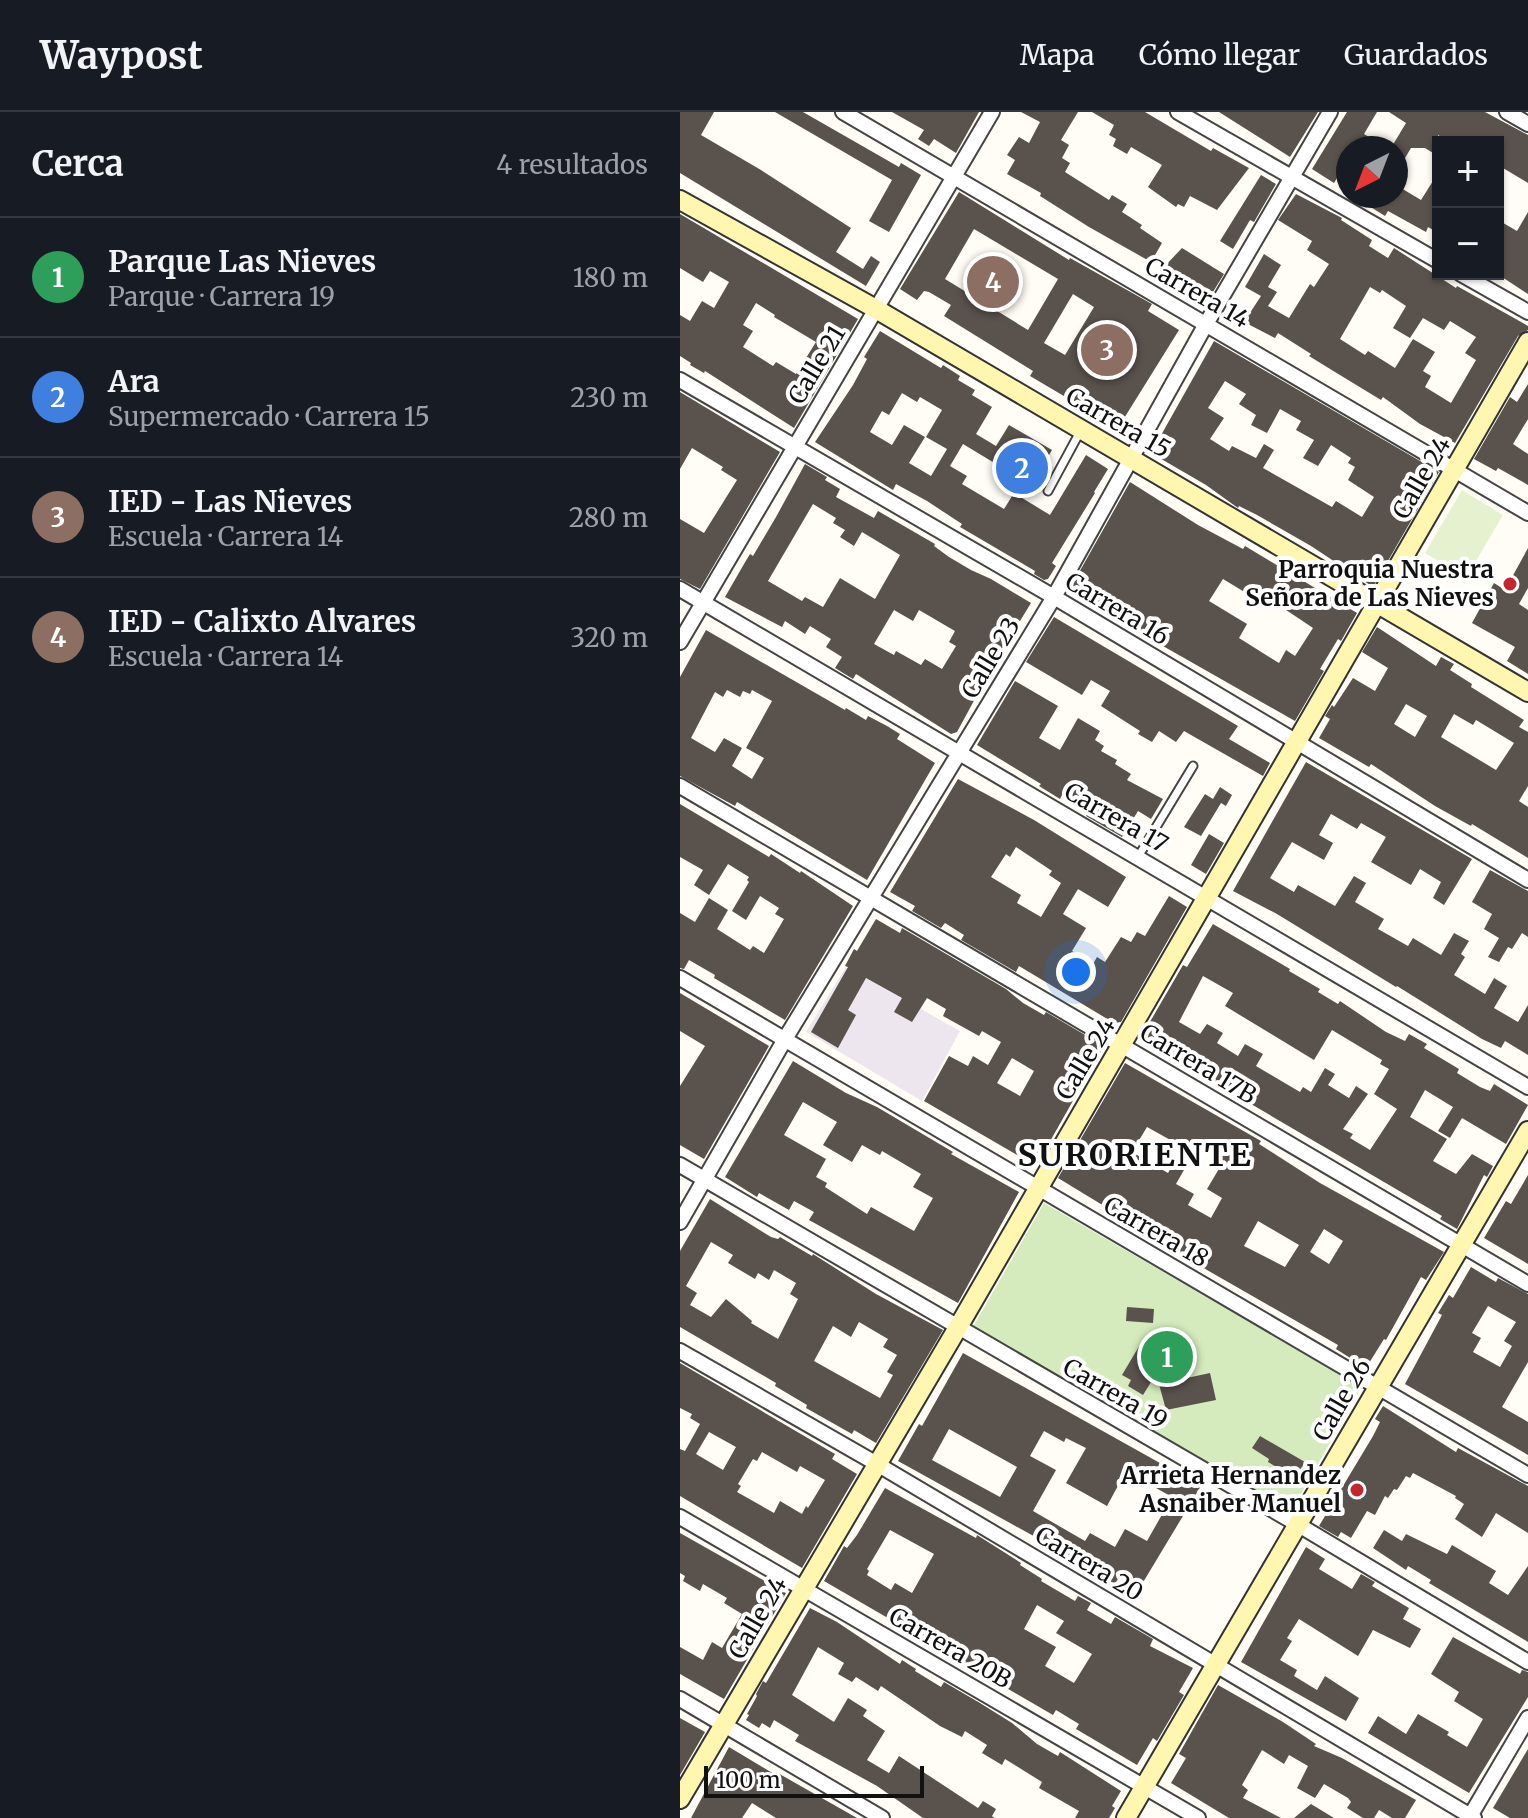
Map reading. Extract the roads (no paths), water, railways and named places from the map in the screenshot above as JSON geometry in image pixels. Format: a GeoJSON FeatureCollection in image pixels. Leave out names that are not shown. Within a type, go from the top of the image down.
{"type":"FeatureCollection","features":[{"type":"Feature","properties":{"kind":"street","name":"Carrera 14"},"geometry":{"type":"LineString","coordinates":[[843,112],[1528,513]]}},
{"type":"Feature","properties":{"kind":"street","name":"Calle 21"},"geometry":{"type":"LineString","coordinates":[[680,642],[992,112]]}},
{"type":"Feature","properties":{"kind":"street"},"geometry":{"type":"LineString","coordinates":[[1178,112],[1432,258]]}},
{"type":"Feature","properties":{"kind":"street","name":"Calle 23"},"geometry":{"type":"LineString","coordinates":[[680,1222],[785,1039],[1054,597],[1206,324],[1330,112]]}},
{"type":"Feature","properties":{"kind":"street"},"geometry":{"type":"LineString","coordinates":[[1507,112],[1528,124]]}},
{"type":"Feature","properties":{"kind":"street","name":"Carrera 15"},"geometry":{"type":"LineString","coordinates":[[680,200],[876,309],[1528,692]]}},
{"type":"Feature","properties":{"kind":"street"},"geometry":{"type":"LineString","coordinates":[[1472,280],[1528,312]]}},
{"type":"Feature","properties":{"kind":"street","name":"Calle 24"},"geometry":{"type":"LineString","coordinates":[[680,1799],[1123,1045],[1528,342]]}},
{"type":"Feature","properties":{"kind":"street","name":"Carrera 16"},"geometry":{"type":"LineString","coordinates":[[680,380],[1054,597],[1528,880]]}},
{"type":"Feature","properties":{"kind":"street","name":"Carrera 17"},"geometry":{"type":"LineString","coordinates":[[680,589],[1528,1087]]}},
{"type":"Feature","properties":{"kind":"street","name":"Carrera 17B"},"geometry":{"type":"LineString","coordinates":[[680,786],[1528,1284]]}},
{"type":"Feature","properties":{"kind":"street","name":"Carrera 18"},"geometry":{"type":"LineString","coordinates":[[680,978],[1528,1475]]}},
{"type":"Feature","properties":{"kind":"street","name":"Calle 26"},"geometry":{"type":"LineString","coordinates":[[1126,1818],[1528,1131]]}},
{"type":"Feature","properties":{"kind":"street","name":"Carrera 19"},"geometry":{"type":"LineString","coordinates":[[680,1165],[1528,1662]]}},
{"type":"Feature","properties":{"kind":"street","name":"Carrera 20"},"geometry":{"type":"LineString","coordinates":[[680,1351],[877,1464],[1472,1817]]}},
{"type":"Feature","properties":{"kind":"street","name":"Carrera 20B"},"geometry":{"type":"LineString","coordinates":[[680,1517],[1198,1818]]}},
{"type":"Feature","properties":{"kind":"street"},"geometry":{"type":"LineString","coordinates":[[680,1699],[882,1818]]}},
{"type":"Feature","properties":{"kind":"street"},"geometry":{"type":"LineString","coordinates":[[1472,1817],[1528,1718]]}},
{"type":"Feature","properties":{"kind":"lane"},"geometry":{"type":"LineString","coordinates":[[1048,491],[1081,429]]}},
{"type":"Feature","properties":{"kind":"lane"},"geometry":{"type":"LineString","coordinates":[[1138,857],[1193,766]]}},
{"type":"Feature","properties":{"kind":"place","name":"IED - Calixto Alvares"},"geometry":{"type":"Point","coordinates":[993,282]}},
{"type":"Feature","properties":{"kind":"place","name":"IED - Las Nieves"},"geometry":{"type":"Point","coordinates":[1107,350]}},
{"type":"Feature","properties":{"kind":"place","name":"Ara"},"geometry":{"type":"Point","coordinates":[1022,468]}},
{"type":"Feature","properties":{"kind":"place","name":"Parroquia Nuestra Señora de Las Nieves"},"geometry":{"type":"Point","coordinates":[1510,584]}},
{"type":"Feature","properties":{"kind":"place","name":"Parque Las Nieves"},"geometry":{"type":"Point","coordinates":[1167,1357]}},
{"type":"Feature","properties":{"kind":"place","name":"Arrieta Hernandez Asnaiber Manuel"},"geometry":{"type":"Point","coordinates":[1357,1490]}},
{"type":"Feature","properties":{"kind":"district","name":"SURORIENTE"},"geometry":{"type":"Point","coordinates":[1135,1155]}}]}
